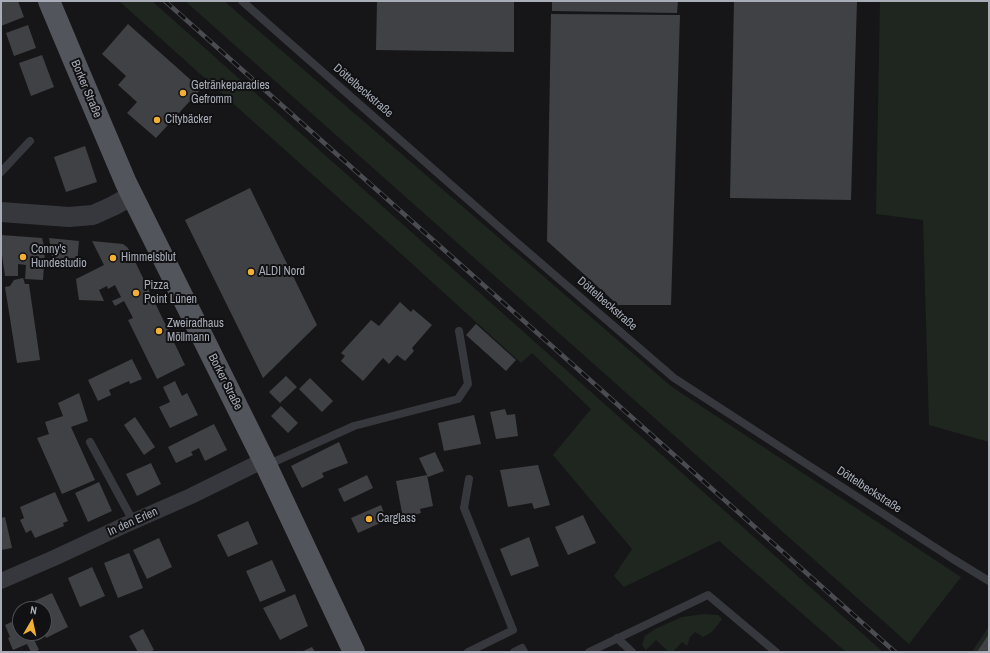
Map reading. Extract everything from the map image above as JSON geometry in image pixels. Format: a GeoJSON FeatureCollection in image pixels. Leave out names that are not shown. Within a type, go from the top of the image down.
{"type":"FeatureCollection","features":[{"type":"Feature","properties":{"kind":"main road","name":"Borker Straße"},"geometry":{"type":"LineString","coordinates":[[49,1],[120,170],[265,463],[354,652]]}},
{"type":"Feature","properties":{"kind":"street"},"geometry":{"type":"LineString","coordinates":[[1,212],[69,217],[93,214],[113,206],[133,195]]}},
{"type":"Feature","properties":{"kind":"street","name":"In den Erlen"},"geometry":{"type":"LineString","coordinates":[[1,582],[133,521],[265,463]]}},
{"type":"Feature","properties":{"kind":"lane","name":"Döttelbeckstraße"},"geometry":{"type":"LineString","coordinates":[[242,1],[515,241],[674,378],[989,581]]}},
{"type":"Feature","properties":{"kind":"lane"},"geometry":{"type":"LineString","coordinates":[[1,172],[30,141]]}},
{"type":"Feature","properties":{"kind":"lane"},"geometry":{"type":"LineString","coordinates":[[265,463],[354,426],[458,399],[468,384],[459,331]]}},
{"type":"Feature","properties":{"kind":"lane"},"geometry":{"type":"LineString","coordinates":[[90,442],[133,521]]}},
{"type":"Feature","properties":{"kind":"lane"},"geometry":{"type":"LineString","coordinates":[[468,652],[513,630],[464,508],[469,479]]}},
{"type":"Feature","properties":{"kind":"lane"},"geometry":{"type":"LineString","coordinates":[[589,652],[708,594],[776,652]]}},
{"type":"Feature","properties":{"kind":"lane"},"geometry":{"type":"LineString","coordinates":[[617,638],[632,652]]}},
{"type":"Feature","properties":{"kind":"lane"},"geometry":{"type":"LineString","coordinates":[[514,652],[522,648],[524,652]]}},
{"type":"Feature","properties":{"kind":"shaded area"},"geometry":{"type":"Polygon","coordinates":[[[119,1],[152,1],[883,652],[846,652],[719,541],[624,587],[614,576],[632,549],[553,455],[591,409],[532,353],[521,363],[119,1]]]}},
{"type":"Feature","properties":{"kind":"shaded area"},"geometry":{"type":"Polygon","coordinates":[[[185,1],[224,1],[672,387],[961,577],[909,644],[185,1]]]}},
{"type":"Feature","properties":{"kind":"shaded area"},"geometry":{"type":"Polygon","coordinates":[[[880,1],[989,1],[989,442],[929,425],[923,220],[876,214],[880,1]]]}},
{"type":"Feature","properties":{"kind":"shaded area"},"geometry":{"type":"Polygon","coordinates":[[[704,614],[718,615],[722,619],[712,632],[703,637],[695,632],[690,637],[687,646],[682,642],[673,652],[669,652],[656,640],[646,650],[642,645],[645,636],[655,629],[682,617],[704,614]]]}},
{"type":"Feature","properties":{"kind":"shaded area"},"geometry":{"type":"Polygon","coordinates":[[[989,626],[989,652],[972,652],[989,626]]]}},
{"type":"Feature","properties":{"kind":"building"},"geometry":{"type":"Polygon","coordinates":[[[1,1],[18,1],[24,17],[1,26],[1,1]]]}},
{"type":"Feature","properties":{"kind":"building"},"geometry":{"type":"Polygon","coordinates":[[[377,1],[514,1],[514,52],[376,50],[377,1]]]}},
{"type":"Feature","properties":{"kind":"building"},"geometry":{"type":"Polygon","coordinates":[[[552,1],[678,1],[677,13],[552,11],[552,1]]]}},
{"type":"Feature","properties":{"kind":"building"},"geometry":{"type":"Polygon","coordinates":[[[734,1],[857,1],[851,200],[730,198],[734,1]]]}},
{"type":"Feature","properties":{"kind":"building"},"geometry":{"type":"Polygon","coordinates":[[[551,14],[680,15],[671,305],[618,305],[547,241],[551,14]]]}},
{"type":"Feature","properties":{"kind":"building"},"geometry":{"type":"Polygon","coordinates":[[[128,24],[201,89],[156,138],[127,113],[137,102],[118,85],[126,76],[102,54],[128,24]]]}},
{"type":"Feature","properties":{"kind":"building"},"geometry":{"type":"Polygon","coordinates":[[[28,25],[36,48],[14,56],[6,33],[28,25]]]}},
{"type":"Feature","properties":{"kind":"building"},"geometry":{"type":"Polygon","coordinates":[[[42,55],[54,87],[31,96],[19,63],[42,55]]]}},
{"type":"Feature","properties":{"kind":"building"},"geometry":{"type":"Polygon","coordinates":[[[85,146],[97,182],[66,192],[54,157],[85,146]]]}},
{"type":"Feature","properties":{"kind":"building","name":"ALDI Nord"},"geometry":{"type":"Polygon","coordinates":[[[250,188],[317,325],[263,378],[185,220],[250,188]]]}},
{"type":"Feature","properties":{"kind":"building","name":"Conny's Hundestudio"},"geometry":{"type":"Polygon","coordinates":[[[1,235],[42,238],[45,250],[43,280],[25,279],[26,265],[18,264],[18,276],[5,276],[1,248],[1,235]]]}},
{"type":"Feature","properties":{"kind":"building"},"geometry":{"type":"Polygon","coordinates":[[[49,238],[79,241],[77,265],[53,263],[49,238]]]}},
{"type":"Feature","properties":{"kind":"building"},"geometry":{"type":"Polygon","coordinates":[[[92,241],[123,244],[130,251],[185,365],[157,379],[128,320],[133,318],[124,301],[115,306],[112,301],[121,297],[115,285],[108,289],[107,286],[99,290],[104,301],[79,300],[76,279],[104,265],[92,241]]]}},
{"type":"Feature","properties":{"kind":"building"},"geometry":{"type":"Polygon","coordinates":[[[23,278],[25,284],[29,284],[40,360],[17,363],[5,287],[10,286],[14,280],[23,278]]]}},
{"type":"Feature","properties":{"kind":"building"},"geometry":{"type":"Polygon","coordinates":[[[400,302],[411,312],[413,309],[432,325],[412,348],[414,351],[405,361],[397,355],[389,364],[383,358],[363,381],[341,361],[345,356],[341,353],[371,320],[379,326],[400,302]]]}},
{"type":"Feature","properties":{"kind":"building"},"geometry":{"type":"Polygon","coordinates":[[[476,324],[516,360],[506,371],[466,335],[476,324]]]}},
{"type":"Feature","properties":{"kind":"building"},"geometry":{"type":"Polygon","coordinates":[[[132,359],[142,379],[130,384],[129,381],[109,390],[111,395],[98,401],[88,380],[132,359]]]}},
{"type":"Feature","properties":{"kind":"building"},"geometry":{"type":"Polygon","coordinates":[[[286,376],[297,387],[280,403],[269,392],[286,376]]]}},
{"type":"Feature","properties":{"kind":"building"},"geometry":{"type":"Polygon","coordinates":[[[310,378],[333,401],[322,412],[299,389],[310,378]]]}},
{"type":"Feature","properties":{"kind":"building"},"geometry":{"type":"Polygon","coordinates":[[[175,381],[182,396],[187,393],[198,415],[170,428],[159,407],[170,402],[163,387],[175,381]]]}},
{"type":"Feature","properties":{"kind":"building"},"geometry":{"type":"Polygon","coordinates":[[[79,393],[88,421],[71,427],[95,480],[62,494],[37,438],[49,434],[45,422],[63,416],[58,403],[79,393]]]}},
{"type":"Feature","properties":{"kind":"building"},"geometry":{"type":"Polygon","coordinates":[[[281,406],[298,423],[288,433],[271,416],[281,406]]]}},
{"type":"Feature","properties":{"kind":"building"},"geometry":{"type":"Polygon","coordinates":[[[505,409],[507,415],[515,414],[518,436],[496,439],[490,412],[505,409]]]}},
{"type":"Feature","properties":{"kind":"building"},"geometry":{"type":"Polygon","coordinates":[[[474,415],[481,444],[444,451],[438,423],[474,415]]]}},
{"type":"Feature","properties":{"kind":"building"},"geometry":{"type":"Polygon","coordinates":[[[135,417],[155,447],[144,455],[124,425],[135,417]]]}},
{"type":"Feature","properties":{"kind":"building"},"geometry":{"type":"Polygon","coordinates":[[[214,424],[227,450],[205,461],[199,448],[191,452],[193,455],[176,463],[168,447],[214,424]]]}},
{"type":"Feature","properties":{"kind":"building"},"geometry":{"type":"Polygon","coordinates":[[[339,442],[348,463],[322,473],[324,477],[302,488],[291,466],[339,442]]]}},
{"type":"Feature","properties":{"kind":"building"},"geometry":{"type":"Polygon","coordinates":[[[435,452],[444,471],[428,477],[419,458],[435,452]]]}},
{"type":"Feature","properties":{"kind":"building"},"geometry":{"type":"Polygon","coordinates":[[[151,463],[161,484],[137,496],[126,474],[151,463]]]}},
{"type":"Feature","properties":{"kind":"building"},"geometry":{"type":"Polygon","coordinates":[[[538,465],[550,505],[534,509],[532,503],[508,507],[500,470],[538,465]]]}},
{"type":"Feature","properties":{"kind":"building"},"geometry":{"type":"Polygon","coordinates":[[[367,475],[373,488],[344,502],[338,489],[367,475]]]}},
{"type":"Feature","properties":{"kind":"building"},"geometry":{"type":"Polygon","coordinates":[[[427,475],[433,506],[420,509],[421,513],[403,518],[396,481],[427,475]]]}},
{"type":"Feature","properties":{"kind":"building"},"geometry":{"type":"Polygon","coordinates":[[[99,482],[112,511],[88,522],[75,493],[99,482]]]}},
{"type":"Feature","properties":{"kind":"building"},"geometry":{"type":"Polygon","coordinates":[[[55,492],[68,521],[63,523],[64,526],[35,538],[31,530],[26,533],[20,520],[24,518],[20,507],[55,492]]]}},
{"type":"Feature","properties":{"kind":"building","name":"Carglass"},"geometry":{"type":"Polygon","coordinates":[[[381,505],[387,520],[358,533],[351,518],[381,505]]]}},
{"type":"Feature","properties":{"kind":"building"},"geometry":{"type":"Polygon","coordinates":[[[583,515],[596,543],[568,555],[555,527],[583,515]]]}},
{"type":"Feature","properties":{"kind":"building"},"geometry":{"type":"Polygon","coordinates":[[[5,517],[12,548],[1,550],[1,518],[5,517]]]}},
{"type":"Feature","properties":{"kind":"building"},"geometry":{"type":"Polygon","coordinates":[[[248,521],[258,544],[228,557],[217,535],[248,521]]]}},
{"type":"Feature","properties":{"kind":"building"},"geometry":{"type":"Polygon","coordinates":[[[529,537],[539,566],[511,576],[500,549],[529,537]]]}},
{"type":"Feature","properties":{"kind":"building"},"geometry":{"type":"Polygon","coordinates":[[[159,538],[172,567],[147,579],[133,550],[159,538]]]}},
{"type":"Feature","properties":{"kind":"building"},"geometry":{"type":"Polygon","coordinates":[[[129,553],[143,588],[118,598],[104,563],[129,553]]]}},
{"type":"Feature","properties":{"kind":"building"},"geometry":{"type":"Polygon","coordinates":[[[272,560],[286,591],[260,602],[246,571],[272,560]]]}},
{"type":"Feature","properties":{"kind":"building"},"geometry":{"type":"Polygon","coordinates":[[[92,567],[105,596],[80,607],[68,578],[92,567]]]}},
{"type":"Feature","properties":{"kind":"building"},"geometry":{"type":"Polygon","coordinates":[[[52,593],[68,627],[52,635],[52,601],[34,601],[52,593]]]}},
{"type":"Feature","properties":{"kind":"building"},"geometry":{"type":"Polygon","coordinates":[[[295,594],[308,626],[280,640],[263,608],[295,594]]]}},
{"type":"Feature","properties":{"kind":"building"},"geometry":{"type":"Polygon","coordinates":[[[12,622],[12,641],[35,641],[39,650],[31,652],[27,644],[13,650],[5,625],[12,622]]]}},
{"type":"Feature","properties":{"kind":"building"},"geometry":{"type":"Polygon","coordinates":[[[143,629],[154,650],[149,652],[138,652],[129,636],[143,629]]]}},
{"type":"Feature","properties":{"kind":"building"},"geometry":{"type":"Polygon","coordinates":[[[989,634],[989,652],[977,652],[989,634]]]}},
{"type":"Feature","properties":{"kind":"building"},"geometry":{"type":"Polygon","coordinates":[[[312,647],[315,652],[301,652],[312,647]]]}},
{"type":"Feature","properties":{"kind":"railway"},"geometry":{"type":"LineString","coordinates":[[165,1],[895,652]]}},
{"type":"Feature","properties":{"kind":"place","name":"Getränkeparadies Gefromm"},"geometry":{"type":"Point","coordinates":[183,93]}},
{"type":"Feature","properties":{"kind":"place","name":"Citybäcker"},"geometry":{"type":"Point","coordinates":[157,120]}},
{"type":"Feature","properties":{"kind":"place","name":"Conny's Hundestudio"},"geometry":{"type":"Point","coordinates":[23,257]}},
{"type":"Feature","properties":{"kind":"place","name":"Himmelsblut"},"geometry":{"type":"Point","coordinates":[113,258]}},
{"type":"Feature","properties":{"kind":"place","name":"ALDI Nord"},"geometry":{"type":"Point","coordinates":[251,272]}},
{"type":"Feature","properties":{"kind":"place","name":"Pizza Point Lünen"},"geometry":{"type":"Point","coordinates":[136,293]}},
{"type":"Feature","properties":{"kind":"place","name":"Zweiradhaus Möllmann"},"geometry":{"type":"Point","coordinates":[159,331]}},
{"type":"Feature","properties":{"kind":"place","name":"Carglass"},"geometry":{"type":"Point","coordinates":[369,519]}}]}
